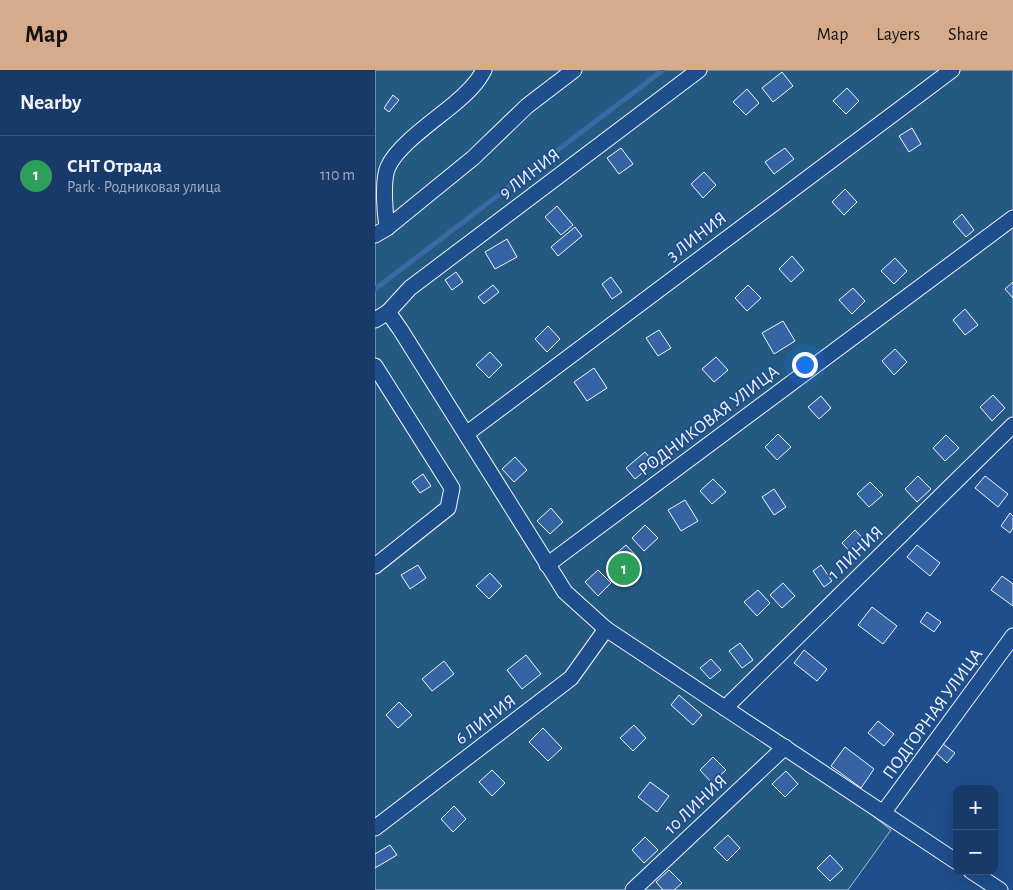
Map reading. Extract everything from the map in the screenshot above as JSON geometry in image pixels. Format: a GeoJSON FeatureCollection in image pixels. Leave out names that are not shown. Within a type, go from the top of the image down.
{"type":"FeatureCollection","features":[{"type":"Feature","properties":{"kind":"street"},"geometry":{"type":"LineString","coordinates":[[381,232],[387,168],[400,149],[467,94],[484,70]]}},
{"type":"Feature","properties":{"kind":"street"},"geometry":{"type":"LineString","coordinates":[[381,232],[473,158],[527,106],[574,70]]}},
{"type":"Feature","properties":{"kind":"street","name":"9 ЛИНИЯ"},"geometry":{"type":"LineString","coordinates":[[375,320],[388,312],[409,288],[699,70]]}},
{"type":"Feature","properties":{"kind":"street","name":"3 ЛИНИЯ"},"geometry":{"type":"LineString","coordinates":[[465,434],[952,70]]}},
{"type":"Feature","properties":{"kind":"street","name":"РОДНИКОВАЯ УЛИЦА"},"geometry":{"type":"LineString","coordinates":[[547,565],[1013,218]]}},
{"type":"Feature","properties":{"kind":"street"},"geometry":{"type":"LineString","coordinates":[[388,312],[565,592],[606,629],[953,859]]}},
{"type":"Feature","properties":{"kind":"street"},"geometry":{"type":"LineString","coordinates":[[375,366],[452,488],[449,508],[375,566]]}},
{"type":"Feature","properties":{"kind":"street","name":"1 ЛИНИЯ"},"geometry":{"type":"LineString","coordinates":[[725,708],[1013,425]]}},
{"type":"Feature","properties":{"kind":"street","name":"6 ЛИНИЯ"},"geometry":{"type":"LineString","coordinates":[[375,828],[571,678],[606,629]]}},
{"type":"Feature","properties":{"kind":"street","name":"ПОДГОРНАЯ УЛИЦА"},"geometry":{"type":"LineString","coordinates":[[883,813],[1013,636]]}},
{"type":"Feature","properties":{"kind":"street","name":"10 ЛИНИЯ"},"geometry":{"type":"LineString","coordinates":[[633,890],[785,747]]}},
{"type":"Feature","properties":{"kind":"street"},"geometry":{"type":"LineString","coordinates":[[977,875],[1000,890]]}},
{"type":"Feature","properties":{"kind":"shaded area"},"geometry":{"type":"Polygon","coordinates":[[[375,70],[1013,70],[1013,433],[732,705],[891,830],[848,890],[375,890],[375,70]]]}},
{"type":"Feature","properties":{"kind":"building"},"geometry":{"type":"Polygon","coordinates":[[[782,72],[793,86],[773,102],[762,88],[782,72]]]}},
{"type":"Feature","properties":{"kind":"building"},"geometry":{"type":"Polygon","coordinates":[[[847,88],[859,101],[846,114],[833,101],[847,88]]]}},
{"type":"Feature","properties":{"kind":"building"},"geometry":{"type":"Polygon","coordinates":[[[747,89],[759,103],[746,115],[733,102],[747,89]]]}},
{"type":"Feature","properties":{"kind":"building"},"geometry":{"type":"Polygon","coordinates":[[[393,95],[399,100],[389,112],[384,108],[393,95]]]}},
{"type":"Feature","properties":{"kind":"building"},"geometry":{"type":"Polygon","coordinates":[[[912,128],[921,144],[909,152],[899,136],[912,128]]]}},
{"type":"Feature","properties":{"kind":"building"},"geometry":{"type":"Polygon","coordinates":[[[621,148],[633,164],[619,174],[607,158],[621,148]]]}},
{"type":"Feature","properties":{"kind":"building"},"geometry":{"type":"Polygon","coordinates":[[[785,148],[794,159],[774,174],[765,162],[785,148]]]}},
{"type":"Feature","properties":{"kind":"building"},"geometry":{"type":"Polygon","coordinates":[[[704,172],[716,185],[703,198],[691,184],[704,172]]]}},
{"type":"Feature","properties":{"kind":"building"},"geometry":{"type":"Polygon","coordinates":[[[845,189],[857,202],[844,215],[832,202],[845,189]]]}},
{"type":"Feature","properties":{"kind":"building"},"geometry":{"type":"Polygon","coordinates":[[[557,206],[573,225],[561,235],[545,217],[557,206]]]}},
{"type":"Feature","properties":{"kind":"building"},"geometry":{"type":"Polygon","coordinates":[[[962,214],[974,230],[966,237],[953,222],[962,214]]]}},
{"type":"Feature","properties":{"kind":"building"},"geometry":{"type":"Polygon","coordinates":[[[575,227],[582,236],[558,256],[551,247],[575,227]]]}},
{"type":"Feature","properties":{"kind":"building"},"geometry":{"type":"Polygon","coordinates":[[[507,239],[517,257],[495,269],[485,252],[507,239]]]}},
{"type":"Feature","properties":{"kind":"building"},"geometry":{"type":"Polygon","coordinates":[[[792,256],[804,270],[791,282],[779,269],[792,256]]]}},
{"type":"Feature","properties":{"kind":"building"},"geometry":{"type":"Polygon","coordinates":[[[895,258],[907,271],[894,284],[881,271],[895,258]]]}},
{"type":"Feature","properties":{"kind":"building"},"geometry":{"type":"Polygon","coordinates":[[[456,272],[463,282],[452,290],[445,280],[456,272]]]}},
{"type":"Feature","properties":{"kind":"building"},"geometry":{"type":"Polygon","coordinates":[[[611,277],[622,292],[612,299],[602,284],[611,277]]]}},
{"type":"Feature","properties":{"kind":"building"},"geometry":{"type":"Polygon","coordinates":[[[1013,282],[1013,298],[1005,289],[1013,282]]]}},
{"type":"Feature","properties":{"kind":"building"},"geometry":{"type":"Polygon","coordinates":[[[493,285],[499,292],[484,304],[478,297],[493,285]]]}},
{"type":"Feature","properties":{"kind":"building"},"geometry":{"type":"Polygon","coordinates":[[[748,285],[761,298],[747,311],[735,298],[748,285]]]}},
{"type":"Feature","properties":{"kind":"building"},"geometry":{"type":"Polygon","coordinates":[[[853,288],[865,301],[852,314],[839,300],[853,288]]]}},
{"type":"Feature","properties":{"kind":"building"},"geometry":{"type":"Polygon","coordinates":[[[965,309],[978,325],[965,335],[953,320],[965,309]]]}},
{"type":"Feature","properties":{"kind":"building"},"geometry":{"type":"Polygon","coordinates":[[[783,321],[795,341],[774,354],[762,333],[783,321]]]}},
{"type":"Feature","properties":{"kind":"building"},"geometry":{"type":"Polygon","coordinates":[[[548,326],[560,339],[547,352],[535,339],[548,326]]]}},
{"type":"Feature","properties":{"kind":"building"},"geometry":{"type":"Polygon","coordinates":[[[659,330],[671,348],[658,356],[646,338],[659,330]]]}},
{"type":"Feature","properties":{"kind":"building"},"geometry":{"type":"Polygon","coordinates":[[[895,349],[907,362],[894,375],[882,361],[895,349]]]}},
{"type":"Feature","properties":{"kind":"building"},"geometry":{"type":"Polygon","coordinates":[[[490,352],[502,365],[489,378],[476,365],[490,352]]]}},
{"type":"Feature","properties":{"kind":"building"},"geometry":{"type":"Polygon","coordinates":[[[716,357],[728,370],[714,382],[702,369],[716,357]]]}},
{"type":"Feature","properties":{"kind":"building"},"geometry":{"type":"Polygon","coordinates":[[[594,368],[607,388],[587,401],[574,382],[594,368]]]}},
{"type":"Feature","properties":{"kind":"building"},"geometry":{"type":"Polygon","coordinates":[[[993,395],[1005,408],[992,421],[980,407],[993,395]]]}},
{"type":"Feature","properties":{"kind":"building"},"geometry":{"type":"Polygon","coordinates":[[[821,396],[831,408],[819,419],[808,407],[821,396]]]}},
{"type":"Feature","properties":{"kind":"building"},"geometry":{"type":"Polygon","coordinates":[[[778,434],[791,447],[777,460],[765,447],[778,434]]]}},
{"type":"Feature","properties":{"kind":"building"},"geometry":{"type":"Polygon","coordinates":[[[946,435],[959,448],[945,461],[933,448],[946,435]]]}},
{"type":"Feature","properties":{"kind":"building"},"geometry":{"type":"Polygon","coordinates":[[[645,452],[654,463],[635,479],[626,468],[645,452]]]}},
{"type":"Feature","properties":{"kind":"building"},"geometry":{"type":"Polygon","coordinates":[[[515,457],[527,470],[514,482],[502,469],[515,457]]]}},
{"type":"Feature","properties":{"kind":"building"},"geometry":{"type":"Polygon","coordinates":[[[423,474],[431,486],[420,493],[412,482],[423,474]]]}},
{"type":"Feature","properties":{"kind":"building"},"geometry":{"type":"Polygon","coordinates":[[[918,476],[931,489],[917,502],[905,489],[918,476]]]}},
{"type":"Feature","properties":{"kind":"building"},"geometry":{"type":"Polygon","coordinates":[[[985,476],[1008,494],[998,507],[975,488],[985,476]]]}},
{"type":"Feature","properties":{"kind":"building"},"geometry":{"type":"Polygon","coordinates":[[[713,479],[726,492],[712,504],[700,491],[713,479]]]}},
{"type":"Feature","properties":{"kind":"building"},"geometry":{"type":"Polygon","coordinates":[[[870,482],[883,495],[869,507],[857,494],[870,482]]]}},
{"type":"Feature","properties":{"kind":"building"},"geometry":{"type":"Polygon","coordinates":[[[774,489],[786,507],[774,515],[762,497],[774,489]]]}},
{"type":"Feature","properties":{"kind":"building"},"geometry":{"type":"Polygon","coordinates":[[[685,500],[698,521],[681,531],[668,510],[685,500]]]}},
{"type":"Feature","properties":{"kind":"building"},"geometry":{"type":"Polygon","coordinates":[[[551,508],[563,522],[550,534],[537,521],[551,508]]]}},
{"type":"Feature","properties":{"kind":"building"},"geometry":{"type":"Polygon","coordinates":[[[1010,513],[1013,516],[1013,528],[1010,533],[1001,526],[1010,513]]]}},
{"type":"Feature","properties":{"kind":"building"},"geometry":{"type":"Polygon","coordinates":[[[645,525],[658,538],[644,551],[632,538],[645,525]]]}},
{"type":"Feature","properties":{"kind":"building"},"geometry":{"type":"Polygon","coordinates":[[[855,530],[867,543],[854,556],[842,543],[855,530]]]}},
{"type":"Feature","properties":{"kind":"building"},"geometry":{"type":"Polygon","coordinates":[[[626,545],[638,558],[625,571],[612,557],[626,545]]]}},
{"type":"Feature","properties":{"kind":"building"},"geometry":{"type":"Polygon","coordinates":[[[917,545],[940,563],[930,576],[907,557],[917,545]]]}},
{"type":"Feature","properties":{"kind":"building"},"geometry":{"type":"Polygon","coordinates":[[[418,565],[426,578],[410,589],[401,575],[418,565]]]}},
{"type":"Feature","properties":{"kind":"building"},"geometry":{"type":"Polygon","coordinates":[[[821,565],[832,581],[824,587],[813,571],[821,565]]]}},
{"type":"Feature","properties":{"kind":"building"},"geometry":{"type":"Polygon","coordinates":[[[598,570],[611,583],[598,596],[585,582],[598,570]]]}},
{"type":"Feature","properties":{"kind":"building"},"geometry":{"type":"Polygon","coordinates":[[[490,573],[502,586],[489,599],[476,586],[490,573]]]}},
{"type":"Feature","properties":{"kind":"building"},"geometry":{"type":"Polygon","coordinates":[[[1002,576],[1013,584],[1013,606],[991,590],[1002,576]]]}},
{"type":"Feature","properties":{"kind":"building"},"geometry":{"type":"Polygon","coordinates":[[[783,583],[795,596],[782,608],[770,595],[783,583]]]}},
{"type":"Feature","properties":{"kind":"building"},"geometry":{"type":"Polygon","coordinates":[[[758,590],[770,603],[757,616],[744,602],[758,590]]]}},
{"type":"Feature","properties":{"kind":"building"},"geometry":{"type":"Polygon","coordinates":[[[872,607],[897,626],[883,644],[858,625],[872,607]]]}},
{"type":"Feature","properties":{"kind":"building"},"geometry":{"type":"Polygon","coordinates":[[[927,612],[941,622],[934,632],[920,622],[927,612]]]}},
{"type":"Feature","properties":{"kind":"building"},"geometry":{"type":"Polygon","coordinates":[[[740,643],[753,660],[742,668],[729,651],[740,643]]]}},
{"type":"Feature","properties":{"kind":"building"},"geometry":{"type":"Polygon","coordinates":[[[804,650],[827,669],[817,681],[794,663],[804,650]]]}},
{"type":"Feature","properties":{"kind":"building"},"geometry":{"type":"Polygon","coordinates":[[[526,655],[541,674],[522,689],[507,670],[526,655]]]}},
{"type":"Feature","properties":{"kind":"building"},"geometry":{"type":"Polygon","coordinates":[[[711,659],[721,670],[710,679],[700,668],[711,659]]]}},
{"type":"Feature","properties":{"kind":"building"},"geometry":{"type":"Polygon","coordinates":[[[444,661],[454,674],[432,691],[422,679],[444,661]]]}},
{"type":"Feature","properties":{"kind":"building"},"geometry":{"type":"Polygon","coordinates":[[[679,695],[702,715],[693,725],[671,705],[679,695]]]}},
{"type":"Feature","properties":{"kind":"building"},"geometry":{"type":"Polygon","coordinates":[[[399,702],[412,715],[398,728],[386,715],[399,702]]]}},
{"type":"Feature","properties":{"kind":"building"},"geometry":{"type":"Polygon","coordinates":[[[878,721],[894,734],[884,746],[868,733],[878,721]]]}},
{"type":"Feature","properties":{"kind":"building"},"geometry":{"type":"Polygon","coordinates":[[[634,725],[646,738],[633,751],[620,738],[634,725]]]}},
{"type":"Feature","properties":{"kind":"building"},"geometry":{"type":"Polygon","coordinates":[[[543,728],[562,748],[548,761],[529,742],[543,728]]]}},
{"type":"Feature","properties":{"kind":"building"},"geometry":{"type":"Polygon","coordinates":[[[943,744],[955,753],[947,763],[936,753],[943,744]]]}},
{"type":"Feature","properties":{"kind":"building"},"geometry":{"type":"Polygon","coordinates":[[[845,747],[874,769],[861,788],[831,766],[845,747]]]}},
{"type":"Feature","properties":{"kind":"building"},"geometry":{"type":"Polygon","coordinates":[[[713,757],[726,770],[712,783],[700,770],[713,757]]]}},
{"type":"Feature","properties":{"kind":"building"},"geometry":{"type":"Polygon","coordinates":[[[492,770],[505,783],[492,796],[479,782],[492,770]]]}},
{"type":"Feature","properties":{"kind":"building"},"geometry":{"type":"Polygon","coordinates":[[[786,771],[798,784],[785,797],[772,784],[786,771]]]}},
{"type":"Feature","properties":{"kind":"building"},"geometry":{"type":"Polygon","coordinates":[[[650,782],[669,796],[657,812],[638,797],[650,782]]]}},
{"type":"Feature","properties":{"kind":"building"},"geometry":{"type":"Polygon","coordinates":[[[454,806],[466,819],[453,832],[441,819],[454,806]]]}},
{"type":"Feature","properties":{"kind":"building"},"geometry":{"type":"Polygon","coordinates":[[[728,835],[740,848],[727,861],[714,848],[728,835]]]}},
{"type":"Feature","properties":{"kind":"building"},"geometry":{"type":"Polygon","coordinates":[[[645,837],[658,850],[644,863],[632,850],[645,837]]]}},
{"type":"Feature","properties":{"kind":"building"},"geometry":{"type":"Polygon","coordinates":[[[390,845],[397,855],[375,868],[375,854],[390,845]]]}},
{"type":"Feature","properties":{"kind":"building"},"geometry":{"type":"Polygon","coordinates":[[[830,855],[843,869],[830,881],[817,868],[830,855]]]}},
{"type":"Feature","properties":{"kind":"building"},"geometry":{"type":"Polygon","coordinates":[[[669,870],[682,883],[674,890],[663,890],[656,882],[669,870]]]}},
{"type":"Feature","properties":{"kind":"waterway"},"geometry":{"type":"LineString","coordinates":[[375,289],[663,70]]}},
{"type":"Feature","properties":{"kind":"place","name":"СНТ Отрада"},"geometry":{"type":"Point","coordinates":[624,569]}}]}
